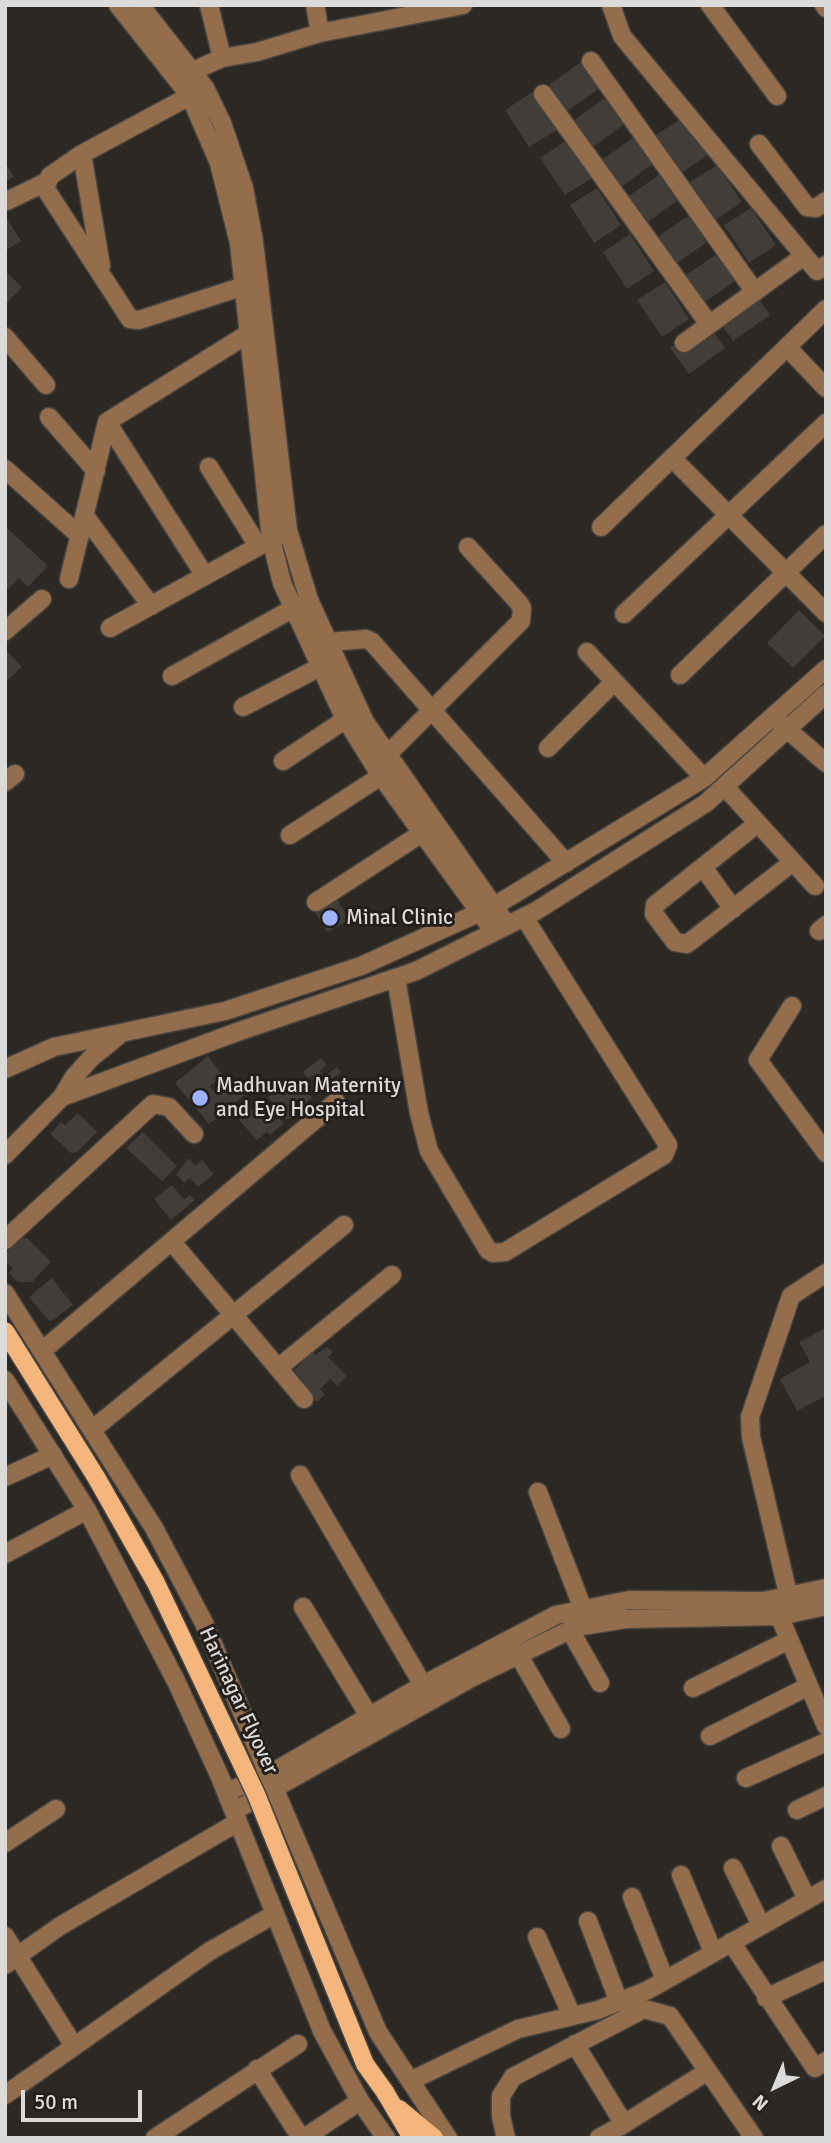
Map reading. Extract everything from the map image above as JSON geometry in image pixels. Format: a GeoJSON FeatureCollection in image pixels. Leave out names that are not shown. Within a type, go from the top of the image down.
{"type":"FeatureCollection","features":[{"type":"Feature","properties":{"kind":"main road","name":"Harinagar Flyover"},"geometry":{"type":"LineString","coordinates":[[5,1331],[96,1476],[156,1583],[256,1794],[365,2064],[396,2107],[412,2138]]}},
{"type":"Feature","properties":{"kind":"main road","name":"Harinagar Flyover"},"geometry":{"type":"LineString","coordinates":[[396,2107],[434,2138]]}},
{"type":"Feature","properties":{"kind":"street"},"geometry":{"type":"LineString","coordinates":[[118,5],[198,92],[233,154],[254,242],[288,530],[309,600],[365,722],[501,929]]}},
{"type":"Feature","properties":{"kind":"street"},"geometry":{"type":"LineString","coordinates":[[140,5],[193,71],[239,243],[251,332],[265,543]]}},
{"type":"Feature","properties":{"kind":"street"},"geometry":{"type":"LineString","coordinates":[[209,5],[222,58]]}},
{"type":"Feature","properties":{"kind":"street"},"geometry":{"type":"LineString","coordinates":[[315,5],[320,33]]}},
{"type":"Feature","properties":{"kind":"street"},"geometry":{"type":"LineString","coordinates":[[193,71],[222,58],[257,52],[320,33],[429,8],[463,5]]}},
{"type":"Feature","properties":{"kind":"street"},"geometry":{"type":"LineString","coordinates":[[611,5],[622,36],[817,271],[826,265]]}},
{"type":"Feature","properties":{"kind":"street"},"geometry":{"type":"LineString","coordinates":[[710,5],[777,96]]}},
{"type":"Feature","properties":{"kind":"street"},"geometry":{"type":"LineString","coordinates":[[591,61],[755,292]]}},
{"type":"Feature","properties":{"kind":"street"},"geometry":{"type":"LineString","coordinates":[[7,201],[44,183],[82,154],[198,92]]}},
{"type":"Feature","properties":{"kind":"street"},"geometry":{"type":"LineString","coordinates":[[543,94],[709,324]]}},
{"type":"Feature","properties":{"kind":"street"},"geometry":{"type":"LineString","coordinates":[[759,144],[807,207],[816,208],[826,201]]}},
{"type":"Feature","properties":{"kind":"street"},"geometry":{"type":"LineString","coordinates":[[82,154],[102,272]]}},
{"type":"Feature","properties":{"kind":"street"},"geometry":{"type":"LineString","coordinates":[[44,183],[102,272],[126,315],[134,321],[244,286]]}},
{"type":"Feature","properties":{"kind":"street"},"geometry":{"type":"LineString","coordinates":[[684,343],[804,256]]}},
{"type":"Feature","properties":{"kind":"street"},"geometry":{"type":"LineString","coordinates":[[601,527],[826,309]]}},
{"type":"Feature","properties":{"kind":"street"},"geometry":{"type":"LineString","coordinates":[[69,579],[107,422],[251,332]]}},
{"type":"Feature","properties":{"kind":"street"},"geometry":{"type":"LineString","coordinates":[[5,337],[46,385]]}},
{"type":"Feature","properties":{"kind":"street"},"geometry":{"type":"LineString","coordinates":[[787,347],[826,388]]}},
{"type":"Feature","properties":{"kind":"street"},"geometry":{"type":"LineString","coordinates":[[49,416],[96,471]]}},
{"type":"Feature","properties":{"kind":"street"},"geometry":{"type":"LineString","coordinates":[[107,422],[205,576]]}},
{"type":"Feature","properties":{"kind":"street"},"geometry":{"type":"LineString","coordinates":[[624,614],[826,423]]}},
{"type":"Feature","properties":{"kind":"street"},"geometry":{"type":"LineString","coordinates":[[672,458],[826,613]]}},
{"type":"Feature","properties":{"kind":"street"},"geometry":{"type":"LineString","coordinates":[[209,467],[265,543],[318,668],[381,776],[422,833],[488,909]]}},
{"type":"Feature","properties":{"kind":"street"},"geometry":{"type":"LineString","coordinates":[[5,469],[80,536]]}},
{"type":"Feature","properties":{"kind":"street"},"geometry":{"type":"LineString","coordinates":[[85,516],[151,606]]}},
{"type":"Feature","properties":{"kind":"street"},"geometry":{"type":"LineString","coordinates":[[110,628],[288,530]]}},
{"type":"Feature","properties":{"kind":"street"},"geometry":{"type":"LineString","coordinates":[[680,675],[826,534]]}},
{"type":"Feature","properties":{"kind":"street"},"geometry":{"type":"LineString","coordinates":[[387,754],[521,621],[523,615],[519,603],[468,547]]}},
{"type":"Feature","properties":{"kind":"street"},"geometry":{"type":"LineString","coordinates":[[5,631],[42,599]]}},
{"type":"Feature","properties":{"kind":"street"},"geometry":{"type":"LineString","coordinates":[[172,676],[292,609]]}},
{"type":"Feature","properties":{"kind":"street"},"geometry":{"type":"LineString","coordinates":[[328,642],[369,640],[434,710],[566,863]]}},
{"type":"Feature","properties":{"kind":"street"},"geometry":{"type":"LineString","coordinates":[[587,652],[704,778]]}},
{"type":"Feature","properties":{"kind":"street"},"geometry":{"type":"LineString","coordinates":[[243,707],[318,668]]}},
{"type":"Feature","properties":{"kind":"street"},"geometry":{"type":"LineString","coordinates":[[5,1069],[54,1047],[230,1009],[361,966],[488,909],[704,778],[826,669]]}},
{"type":"Feature","properties":{"kind":"street"},"geometry":{"type":"LineString","coordinates":[[548,748],[614,682]]}},
{"type":"Feature","properties":{"kind":"street"},"geometry":{"type":"LineString","coordinates":[[62,1097],[237,1032],[426,967],[524,917],[558,899],[706,803],[789,731],[826,694]]}},
{"type":"Feature","properties":{"kind":"street"},"geometry":{"type":"LineString","coordinates":[[774,718],[826,763]]}},
{"type":"Feature","properties":{"kind":"street"},"geometry":{"type":"LineString","coordinates":[[283,761],[346,719]]}},
{"type":"Feature","properties":{"kind":"street"},"geometry":{"type":"LineString","coordinates":[[290,835],[381,776]]}},
{"type":"Feature","properties":{"kind":"street"},"geometry":{"type":"LineString","coordinates":[[725,787],[815,886]]}},
{"type":"Feature","properties":{"kind":"street"},"geometry":{"type":"LineString","coordinates":[[758,823],[655,905],[657,919],[681,945],[687,944],[793,862]]}},
{"type":"Feature","properties":{"kind":"street"},"geometry":{"type":"LineString","coordinates":[[316,902],[422,833]]}},
{"type":"Feature","properties":{"kind":"street"},"geometry":{"type":"LineString","coordinates":[[703,867],[733,909]]}},
{"type":"Feature","properties":{"kind":"street"},"geometry":{"type":"LineString","coordinates":[[396,978],[419,1113],[429,1151],[488,1250],[493,1253],[505,1252],[664,1155],[668,1146],[524,917]]}},
{"type":"Feature","properties":{"kind":"street"},"geometry":{"type":"LineString","coordinates":[[792,1006],[758,1060],[826,1153]]}},
{"type":"Feature","properties":{"kind":"street"},"geometry":{"type":"LineString","coordinates":[[230,1009],[237,1032]]}},
{"type":"Feature","properties":{"kind":"street"},"geometry":{"type":"LineString","coordinates":[[5,1155],[62,1097],[90,1058],[121,1033]]}},
{"type":"Feature","properties":{"kind":"street"},"geometry":{"type":"LineString","coordinates":[[42,1351],[335,1102]]}},
{"type":"Feature","properties":{"kind":"street"},"geometry":{"type":"LineString","coordinates":[[5,1240],[153,1104],[169,1107],[194,1134]]}},
{"type":"Feature","properties":{"kind":"street"},"geometry":{"type":"LineString","coordinates":[[93,1429],[344,1225]]}},
{"type":"Feature","properties":{"kind":"street"},"geometry":{"type":"LineString","coordinates":[[172,1242],[304,1399]]}},
{"type":"Feature","properties":{"kind":"street"},"geometry":{"type":"LineString","coordinates":[[826,1273],[791,1296],[750,1416],[751,1437],[780,1605],[789,1640],[826,1726]]}},
{"type":"Feature","properties":{"kind":"street"},"geometry":{"type":"LineString","coordinates":[[278,1368],[392,1275]]}},
{"type":"Feature","properties":{"kind":"street"},"geometry":{"type":"LineString","coordinates":[[5,1293],[154,1528],[204,1623],[378,2032],[448,2138]]}},
{"type":"Feature","properties":{"kind":"street"},"geometry":{"type":"LineString","coordinates":[[5,1380],[87,1510],[176,1681],[226,1792],[322,2031],[360,2101],[386,2138]]}},
{"type":"Feature","properties":{"kind":"street"},"geometry":{"type":"LineString","coordinates":[[5,1477],[53,1455]]}},
{"type":"Feature","properties":{"kind":"street"},"geometry":{"type":"LineString","coordinates":[[300,1475],[423,1685]]}},
{"type":"Feature","properties":{"kind":"street"},"geometry":{"type":"LineString","coordinates":[[538,1493],[583,1609]]}},
{"type":"Feature","properties":{"kind":"street"},"geometry":{"type":"LineString","coordinates":[[5,1554],[87,1510]]}},
{"type":"Feature","properties":{"kind":"street"},"geometry":{"type":"LineString","coordinates":[[226,1792],[271,1782],[570,1629],[626,1619],[780,1605],[826,1588]]}},
{"type":"Feature","properties":{"kind":"street"},"geometry":{"type":"LineString","coordinates":[[12,1960],[60,1926],[236,1816],[271,1782],[369,1716],[547,1619],[583,1609],[639,1599],[826,1606]]}},
{"type":"Feature","properties":{"kind":"street"},"geometry":{"type":"LineString","coordinates":[[303,1607],[369,1716]]}},
{"type":"Feature","properties":{"kind":"street"},"geometry":{"type":"LineString","coordinates":[[570,1629],[600,1683]]}},
{"type":"Feature","properties":{"kind":"street"},"geometry":{"type":"LineString","coordinates":[[693,1688],[789,1640]]}},
{"type":"Feature","properties":{"kind":"street"},"geometry":{"type":"LineString","coordinates":[[518,1654],[561,1729]]}},
{"type":"Feature","properties":{"kind":"street"},"geometry":{"type":"LineString","coordinates":[[710,1736],[809,1686]]}},
{"type":"Feature","properties":{"kind":"street"},"geometry":{"type":"LineString","coordinates":[[746,1778],[826,1742]]}},
{"type":"Feature","properties":{"kind":"street"},"geometry":{"type":"LineString","coordinates":[[797,1810],[826,1796]]}},
{"type":"Feature","properties":{"kind":"street"},"geometry":{"type":"LineString","coordinates":[[5,1843],[56,1810]]}},
{"type":"Feature","properties":{"kind":"street"},"geometry":{"type":"LineString","coordinates":[[781,1846],[807,1899]]}},
{"type":"Feature","properties":{"kind":"street"},"geometry":{"type":"LineString","coordinates":[[733,1868],[761,1925]]}},
{"type":"Feature","properties":{"kind":"street"},"geometry":{"type":"LineString","coordinates":[[681,1875],[713,1952]]}},
{"type":"Feature","properties":{"kind":"street"},"geometry":{"type":"LineString","coordinates":[[410,2081],[518,2029],[572,2017],[619,2002],[665,1980],[826,1889]]}},
{"type":"Feature","properties":{"kind":"street"},"geometry":{"type":"LineString","coordinates":[[632,1897],[665,1980]]}},
{"type":"Feature","properties":{"kind":"street"},"geometry":{"type":"LineString","coordinates":[[5,2095],[210,1951],[275,1914]]}},
{"type":"Feature","properties":{"kind":"street"},"geometry":{"type":"LineString","coordinates":[[588,1921],[619,2002]]}},
{"type":"Feature","properties":{"kind":"street"},"geometry":{"type":"LineString","coordinates":[[5,1936],[12,1960],[74,2046]]}},
{"type":"Feature","properties":{"kind":"street"},"geometry":{"type":"LineString","coordinates":[[537,1937],[572,2017]]}},
{"type":"Feature","properties":{"kind":"street"},"geometry":{"type":"LineString","coordinates":[[731,1942],[815,2068],[826,2062]]}},
{"type":"Feature","properties":{"kind":"street"},"geometry":{"type":"LineString","coordinates":[[766,1998],[826,1970]]}},
{"type":"Feature","properties":{"kind":"street"},"geometry":{"type":"LineString","coordinates":[[506,2138],[500,2116],[501,2096],[513,2077],[644,2009],[670,2017],[754,2138]]}},
{"type":"Feature","properties":{"kind":"street"},"geometry":{"type":"LineString","coordinates":[[575,2043],[624,2124]]}},
{"type":"Feature","properties":{"kind":"street"},"geometry":{"type":"LineString","coordinates":[[155,2138],[298,2044]]}},
{"type":"Feature","properties":{"kind":"street"},"geometry":{"type":"LineString","coordinates":[[257,2069],[302,2138],[360,2101]]}},
{"type":"Feature","properties":{"kind":"street"},"geometry":{"type":"LineString","coordinates":[[599,2138],[708,2071]]}},
{"type":"Feature","properties":{"kind":"building"},"geometry":{"type":"Polygon","coordinates":[[[585,59],[604,85],[567,111],[549,85],[585,59]]]}},
{"type":"Feature","properties":{"kind":"building"},"geometry":{"type":"Polygon","coordinates":[[[532,92],[557,130],[529,147],[505,110],[532,92]]]}},
{"type":"Feature","properties":{"kind":"building"},"geometry":{"type":"Polygon","coordinates":[[[610,94],[629,121],[593,147],[574,120],[610,94]]]}},
{"type":"Feature","properties":{"kind":"building"},"geometry":{"type":"Polygon","coordinates":[[[683,118],[708,155],[681,173],[656,135],[683,118]]]}},
{"type":"Feature","properties":{"kind":"building"},"geometry":{"type":"Polygon","coordinates":[[[638,134],[657,161],[621,187],[602,160],[638,134]]]}},
{"type":"Feature","properties":{"kind":"building"},"geometry":{"type":"Polygon","coordinates":[[[567,140],[592,178],[565,195],[540,158],[567,140]]]}},
{"type":"Feature","properties":{"kind":"building"},"geometry":{"type":"Polygon","coordinates":[[[5,162],[14,177],[5,182],[5,162]]]}},
{"type":"Feature","properties":{"kind":"building"},"geometry":{"type":"Polygon","coordinates":[[[717,165],[742,202],[715,220],[690,182],[717,165]]]}},
{"type":"Feature","properties":{"kind":"building"},"geometry":{"type":"Polygon","coordinates":[[[663,172],[681,198],[645,224],[626,198],[663,172]]]}},
{"type":"Feature","properties":{"kind":"building"},"geometry":{"type":"Polygon","coordinates":[[[597,188],[621,225],[594,243],[570,205],[597,188]]]}},
{"type":"Feature","properties":{"kind":"building"},"geometry":{"type":"Polygon","coordinates":[[[751,208],[776,245],[749,263],[724,225],[751,208]]]}},
{"type":"Feature","properties":{"kind":"building"},"geometry":{"type":"Polygon","coordinates":[[[691,214],[710,240],[673,266],[654,239],[691,214]]]}},
{"type":"Feature","properties":{"kind":"building"},"geometry":{"type":"Polygon","coordinates":[[[5,216],[21,241],[5,251],[5,216]]]}},
{"type":"Feature","properties":{"kind":"building"},"geometry":{"type":"Polygon","coordinates":[[[630,234],[654,271],[627,289],[603,252],[630,234]]]}},
{"type":"Feature","properties":{"kind":"building"},"geometry":{"type":"Polygon","coordinates":[[[720,252],[739,278],[702,304],[683,277],[720,252]]]}},
{"type":"Feature","properties":{"kind":"building"},"geometry":{"type":"Polygon","coordinates":[[[5,271],[22,287],[5,305],[5,271]]]}},
{"type":"Feature","properties":{"kind":"building"},"geometry":{"type":"Polygon","coordinates":[[[665,282],[689,319],[662,337],[637,300],[665,282]]]}},
{"type":"Feature","properties":{"kind":"building"},"geometry":{"type":"Polygon","coordinates":[[[751,289],[770,315],[733,341],[715,315],[751,289]]]}},
{"type":"Feature","properties":{"kind":"building"},"geometry":{"type":"Polygon","coordinates":[[[706,322],[725,348],[689,374],[670,348],[706,322]]]}},
{"type":"Feature","properties":{"kind":"building"},"geometry":{"type":"Polygon","coordinates":[[[5,526],[48,566],[28,587],[19,578],[5,592],[5,526]]]}},
{"type":"Feature","properties":{"kind":"building"},"geometry":{"type":"Polygon","coordinates":[[[799,610],[825,636],[793,668],[767,643],[799,610]]]}},
{"type":"Feature","properties":{"kind":"building"},"geometry":{"type":"Polygon","coordinates":[[[5,649],[22,667],[5,682],[5,649]]]}},
{"type":"Feature","properties":{"kind":"building"},"geometry":{"type":"Polygon","coordinates":[[[337,899],[349,920],[327,932],[315,912],[337,899]]]}},
{"type":"Feature","properties":{"kind":"building"},"geometry":{"type":"Polygon","coordinates":[[[208,1056],[223,1076],[210,1086],[216,1093],[234,1078],[247,1093],[209,1124],[175,1083],[208,1056]]]}},
{"type":"Feature","properties":{"kind":"building"},"geometry":{"type":"Polygon","coordinates":[[[321,1058],[327,1065],[320,1071],[324,1077],[337,1067],[341,1072],[317,1091],[311,1085],[316,1081],[312,1075],[308,1079],[303,1072],[321,1058]]]}},
{"type":"Feature","properties":{"kind":"building"},"geometry":{"type":"Polygon","coordinates":[[[290,1080],[294,1080],[312,1097],[290,1119],[286,1119],[268,1097],[290,1080]]]}},
{"type":"Feature","properties":{"kind":"building"},"geometry":{"type":"Polygon","coordinates":[[[259,1103],[275,1121],[279,1118],[284,1123],[270,1135],[267,1132],[257,1140],[239,1120],[259,1103]]]}},
{"type":"Feature","properties":{"kind":"building"},"geometry":{"type":"Polygon","coordinates":[[[78,1113],[97,1132],[77,1152],[71,1153],[50,1134],[61,1122],[65,1125],[78,1113]]]}},
{"type":"Feature","properties":{"kind":"building"},"geometry":{"type":"Polygon","coordinates":[[[143,1132],[177,1166],[162,1181],[126,1148],[143,1132]]]}},
{"type":"Feature","properties":{"kind":"building"},"geometry":{"type":"Polygon","coordinates":[[[189,1158],[195,1166],[202,1160],[214,1174],[198,1187],[190,1178],[184,1183],[176,1174],[189,1158]]]}},
{"type":"Feature","properties":{"kind":"building"},"geometry":{"type":"Polygon","coordinates":[[[172,1185],[184,1200],[190,1195],[195,1200],[171,1220],[154,1199],[172,1185]]]}},
{"type":"Feature","properties":{"kind":"building"},"geometry":{"type":"Polygon","coordinates":[[[27,1238],[51,1262],[32,1282],[18,1282],[9,1273],[13,1268],[5,1261],[5,1254],[20,1239],[27,1238]]]}},
{"type":"Feature","properties":{"kind":"building"},"geometry":{"type":"Polygon","coordinates":[[[52,1278],[73,1305],[52,1321],[48,1320],[29,1297],[52,1278]]]}},
{"type":"Feature","properties":{"kind":"building"},"geometry":{"type":"Polygon","coordinates":[[[826,1328],[826,1396],[797,1411],[780,1379],[810,1362],[799,1342],[826,1328]]]}},
{"type":"Feature","properties":{"kind":"building"},"geometry":{"type":"Polygon","coordinates":[[[327,1347],[333,1352],[328,1357],[347,1376],[337,1386],[330,1379],[320,1389],[325,1394],[317,1402],[296,1384],[301,1378],[294,1370],[313,1352],[315,1355],[327,1347]]]}},
{"type":"Feature","properties":{"kind":"place","name":"Minal Clinic"},"geometry":{"type":"Point","coordinates":[330,918]}},
{"type":"Feature","properties":{"kind":"place","name":"Madhuvan Maternity and Eye Hospital"},"geometry":{"type":"Point","coordinates":[200,1098]}}]}
